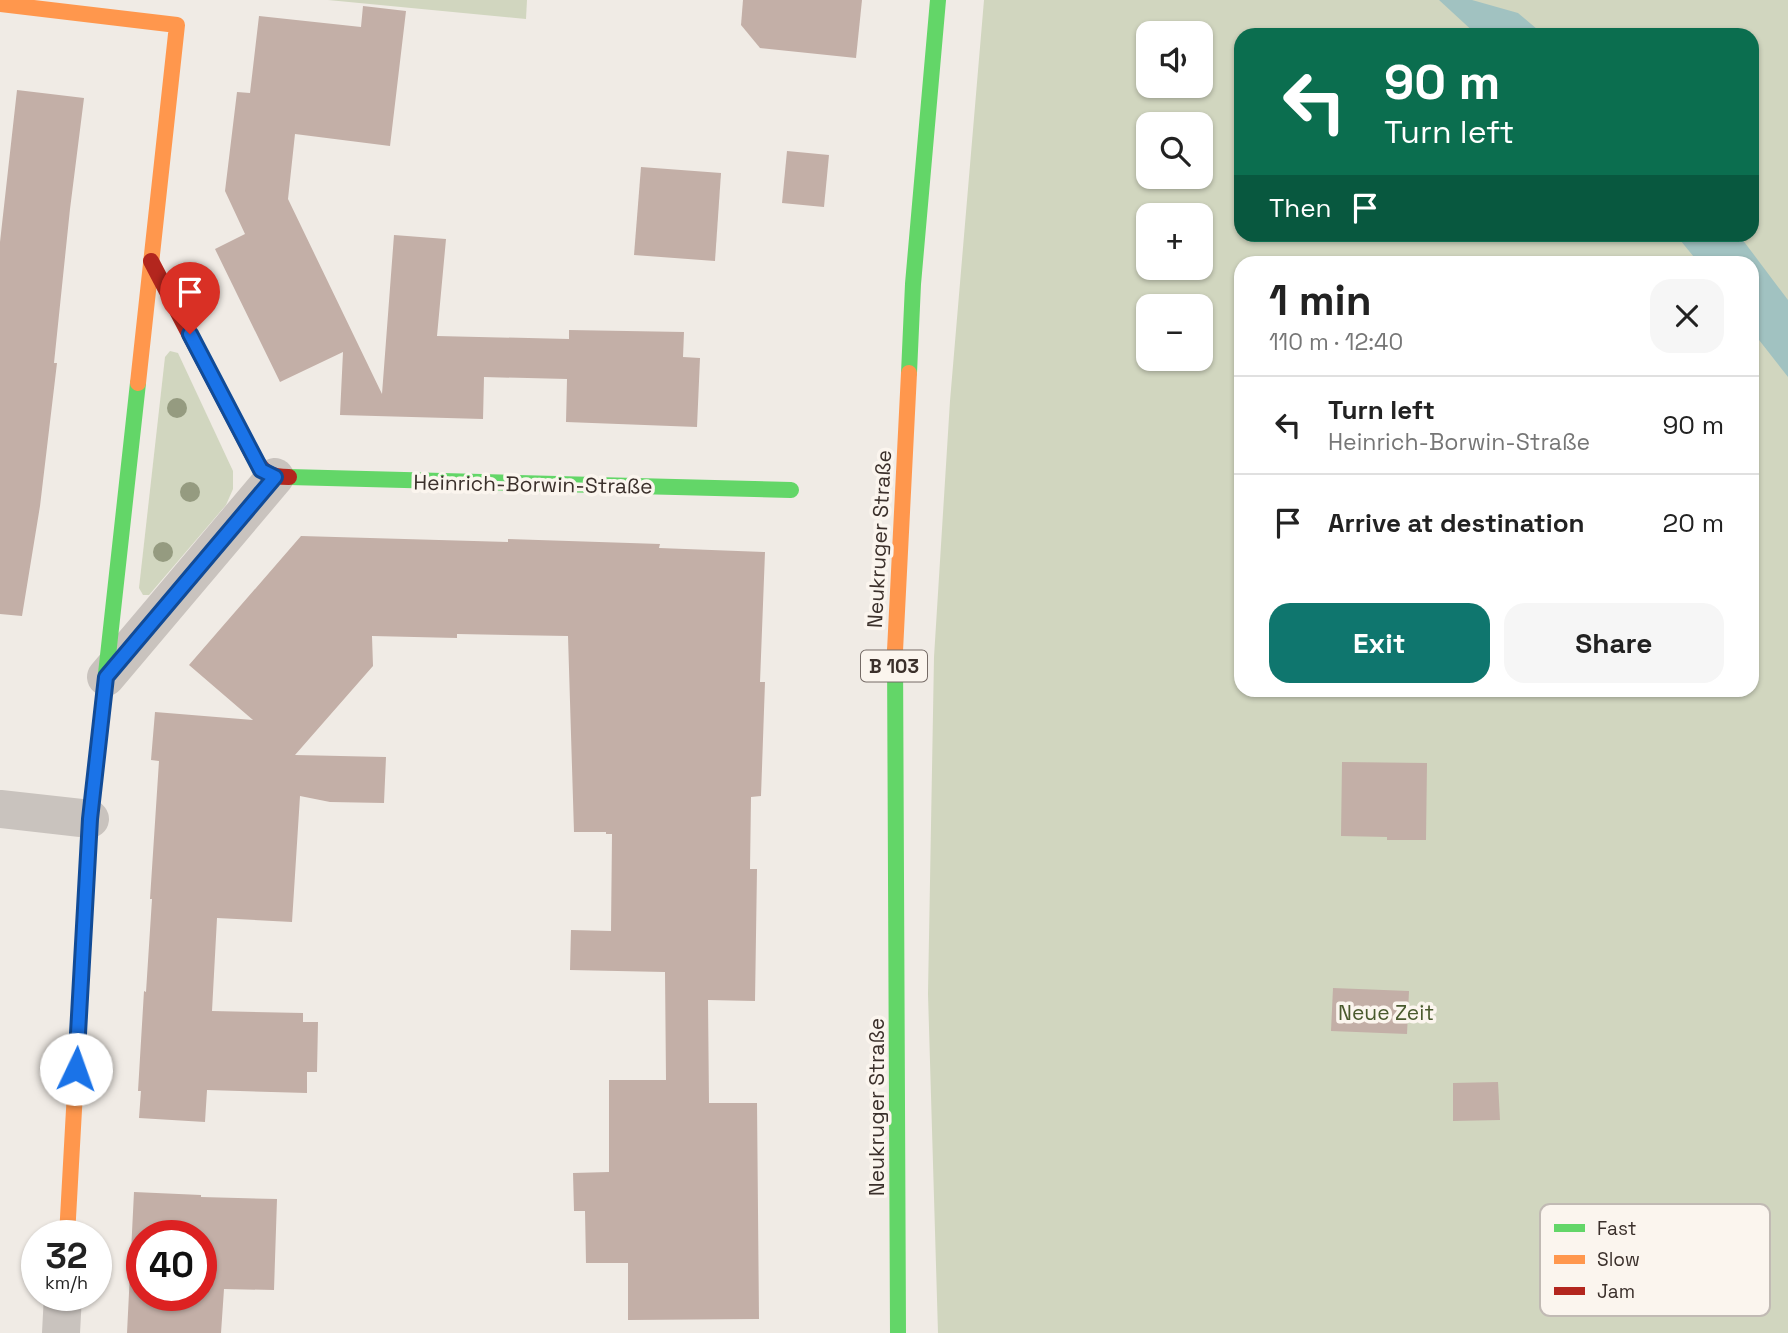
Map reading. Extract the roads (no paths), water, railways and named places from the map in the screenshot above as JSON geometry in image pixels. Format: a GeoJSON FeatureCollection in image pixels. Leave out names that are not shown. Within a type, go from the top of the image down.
{"type":"FeatureCollection","features":[{"type":"Feature","properties":{"kind":"street","name":"Neukruger Straße"},"geometry":{"type":"LineString","coordinates":[[898,1333],[894,674],[912,284],[937,0]]}},
{"type":"Feature","properties":{"kind":"street"},"geometry":{"type":"LineString","coordinates":[[0,4],[177,25],[90,819],[68,1220]]}},
{"type":"Feature","properties":{"kind":"street"},"geometry":{"type":"LineString","coordinates":[[106,677],[275,477],[261,470],[151,261]]}},
{"type":"Feature","properties":{"kind":"street","name":"Heinrich-Borwin-Straße"},"geometry":{"type":"LineString","coordinates":[[275,477],[791,490]]}},
{"type":"Feature","properties":{"kind":"street"},"geometry":{"type":"LineString","coordinates":[[0,809],[90,819]]}},
{"type":"Feature","properties":{"kind":"street"},"geometry":{"type":"LineString","coordinates":[[61,1333],[62,1311]]}},
{"type":"Feature","properties":{"kind":"water"},"geometry":{"type":"Polygon","coordinates":[[[1439,0],[1472,0],[1518,13],[1536,28],[1469,28],[1439,0]]]}},
{"type":"Feature","properties":{"kind":"water"},"geometry":{"type":"Polygon","coordinates":[[[1682,242],[1744,242],[1755,256],[1693,256],[1682,242]]]}},
{"type":"Feature","properties":{"kind":"water"},"geometry":{"type":"Polygon","coordinates":[[[1759,262],[1788,300],[1788,377],[1759,340],[1759,262]]]}},
{"type":"Feature","properties":{"kind":"park label","name":"Neue Zeit"},"geometry":{"type":"Point","coordinates":[1386,1012]}}]}
